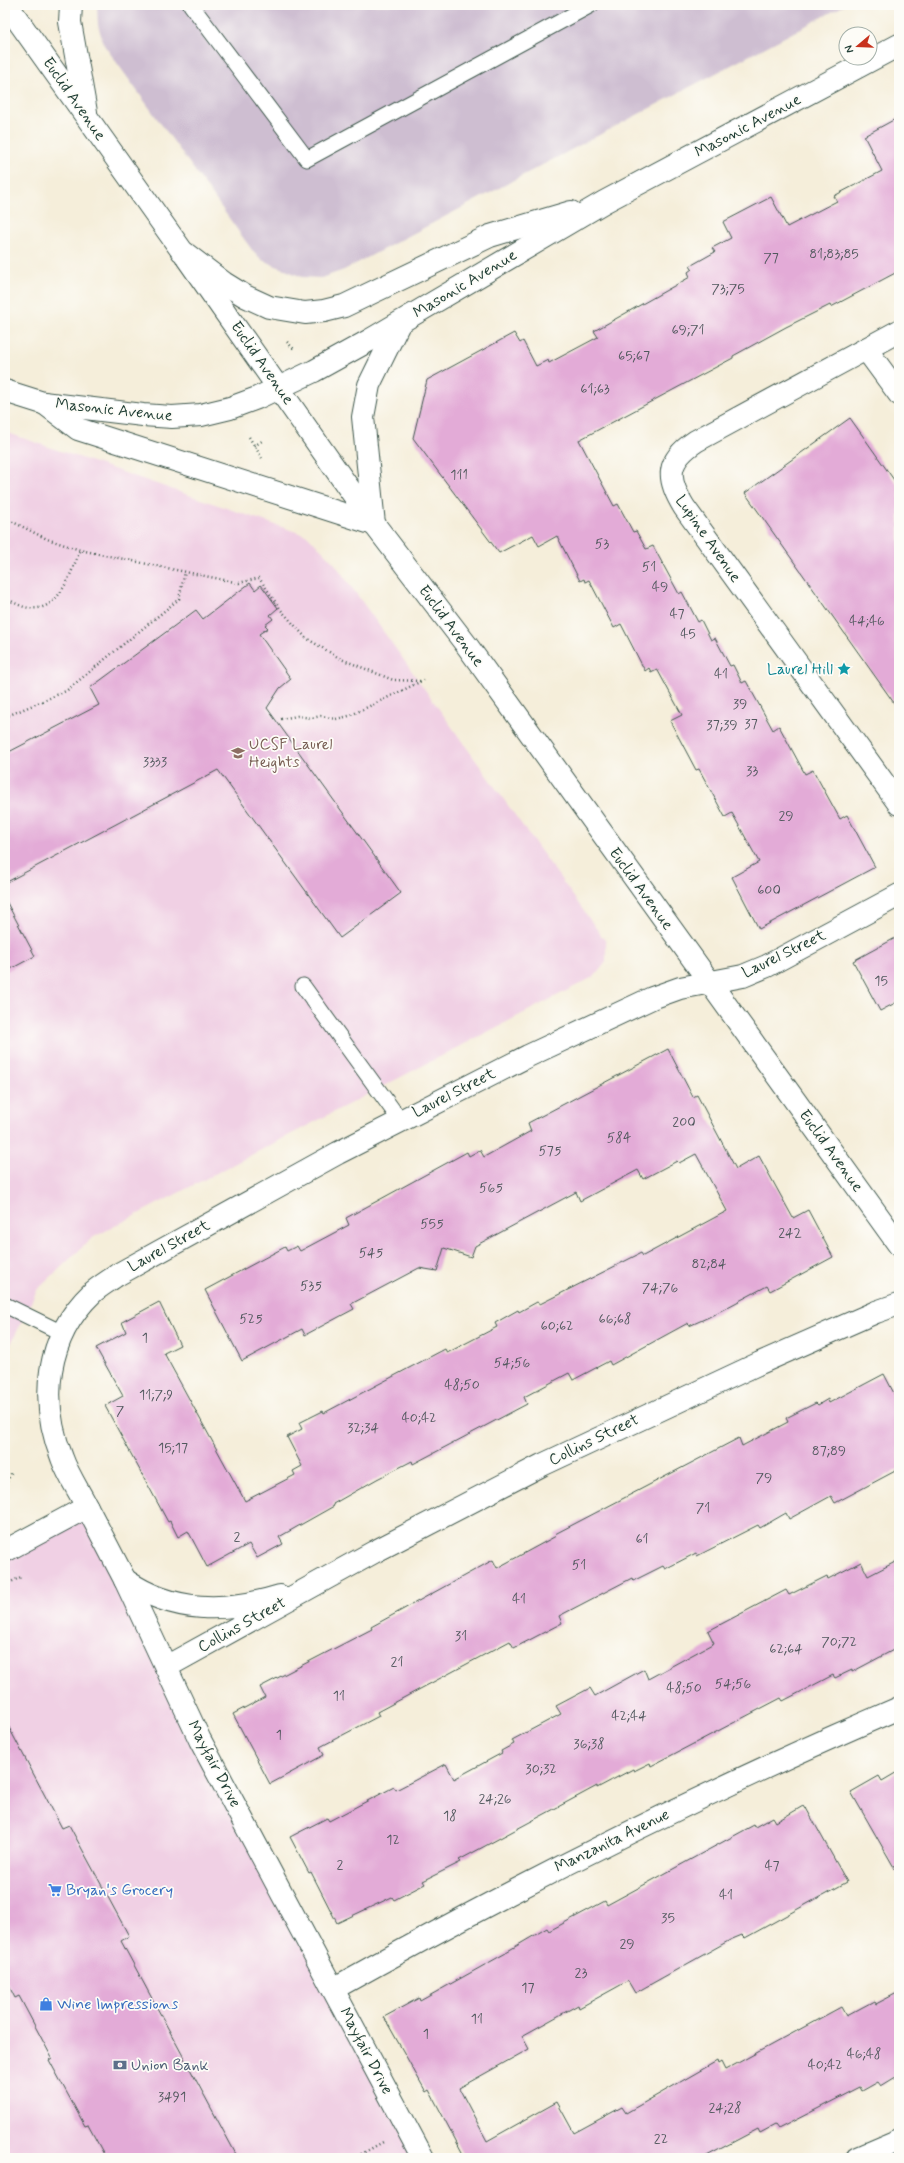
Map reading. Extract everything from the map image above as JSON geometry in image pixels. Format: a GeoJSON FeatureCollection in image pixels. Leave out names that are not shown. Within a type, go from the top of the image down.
{"type":"FeatureCollection","features":[{"type":"Feature","properties":{"kind":"street","name":"Euclid Avenue"},"geometry":{"type":"LineString","coordinates":[[7,5],[280,388],[374,524],[468,648],[899,1245]]}},
{"type":"Feature","properties":{"kind":"street"},"geometry":{"type":"LineString","coordinates":[[71,5],[70,22],[88,119]]}},
{"type":"Feature","properties":{"kind":"street","name":"Masonic Avenue"},"geometry":{"type":"LineString","coordinates":[[5,391],[44,403],[143,416],[172,417],[201,415],[230,408],[280,388],[399,324],[604,202],[899,45]]}},
{"type":"Feature","properties":{"kind":"street"},"geometry":{"type":"LineString","coordinates":[[182,251],[224,283],[269,307],[288,312],[324,311],[344,306],[490,236],[604,202]]}},
{"type":"Feature","properties":{"kind":"street"},"geometry":{"type":"LineString","coordinates":[[44,403],[78,428],[374,524],[363,417],[369,385],[399,324]]}},
{"type":"Feature","properties":{"kind":"street","name":"Lupine Avenue"},"geometry":{"type":"LineString","coordinates":[[899,331],[690,444],[674,459],[671,471],[672,484],[689,513],[899,804]]}},
{"type":"Feature","properties":{"kind":"street"},"geometry":{"type":"LineString","coordinates":[[866,349],[899,394]]}},
{"type":"Feature","properties":{"kind":"street","name":"Laurel Street"},"geometry":{"type":"LineString","coordinates":[[53,1356],[62,1333],[75,1312],[93,1292],[117,1275],[400,1120],[528,1056],[652,998],[680,988],[743,976],[767,966],[899,895]]}},
{"type":"Feature","properties":{"kind":"street","name":"Collins Street"},"geometry":{"type":"LineString","coordinates":[[876,1312],[899,1293]]}},
{"type":"Feature","properties":{"kind":"street","name":"Collins Street"},"geometry":{"type":"LineString","coordinates":[[166,1667],[319,1583],[542,1465],[706,1388],[876,1312],[899,1304]]}},
{"type":"Feature","properties":{"kind":"street","name":"Mayfair Drive"},"geometry":{"type":"LineString","coordinates":[[53,1356],[48,1381],[49,1407],[54,1432],[62,1459],[125,1580],[200,1740],[423,2158]]}},
{"type":"Feature","properties":{"kind":"street"},"geometry":{"type":"LineString","coordinates":[[5,1551],[87,1507]]}},
{"type":"Feature","properties":{"kind":"street","name":"Collins Street"},"geometry":{"type":"LineString","coordinates":[[125,1580],[156,1598],[193,1607],[212,1608],[254,1602],[319,1583]]}},
{"type":"Feature","properties":{"kind":"street","name":"Manzanita Avenue"},"geometry":{"type":"LineString","coordinates":[[333,1990],[463,1918],[624,1835],[731,1783],[899,1708]]}},
{"type":"Feature","properties":{"kind":"street"},"geometry":{"type":"LineString","coordinates":[[857,2158],[899,2140]]}},
{"type":"Feature","properties":{"kind":"lane"},"geometry":{"type":"LineString","coordinates":[[191,5],[307,159],[591,5]]}},
{"type":"Feature","properties":{"kind":"lane"},"geometry":{"type":"LineString","coordinates":[[303,986],[400,1120]]}},
{"type":"Feature","properties":{"kind":"lane"},"geometry":{"type":"LineString","coordinates":[[5,1305],[62,1333]]}},
{"type":"Feature","properties":{"kind":"path"},"geometry":{"type":"LineString","coordinates":[[282,345],[287,342],[288,338]]}},
{"type":"Feature","properties":{"kind":"path"},"geometry":{"type":"LineString","coordinates":[[287,342],[295,350]]}},
{"type":"Feature","properties":{"kind":"path"},"geometry":{"type":"LineString","coordinates":[[254,446],[262,441]]}},
{"type":"Feature","properties":{"kind":"path"},"geometry":{"type":"LineString","coordinates":[[5,518],[47,539],[80,550],[239,583],[259,578],[281,610],[306,638],[341,659],[393,680],[423,680],[349,716],[336,719],[321,716],[312,718],[297,716],[281,719]]}},
{"type":"Feature","properties":{"kind":"path"},"geometry":{"type":"LineString","coordinates":[[5,597],[28,609],[42,609],[55,600],[68,580],[80,550]]}},
{"type":"Feature","properties":{"kind":"path"},"geometry":{"type":"LineString","coordinates":[[5,717],[66,691],[179,599],[185,572]]}},
{"type":"Feature","properties":{"kind":"path"},"geometry":{"type":"LineString","coordinates":[[5,1485],[12,1472]]}},
{"type":"Feature","properties":{"kind":"path"},"geometry":{"type":"LineString","coordinates":[[5,1585],[21,1577]]}},
{"type":"Feature","properties":{"kind":"path"},"geometry":{"type":"LineString","coordinates":[[354,2158],[408,2130]]}},
{"type":"Feature","properties":{"kind":"shaded area"},"geometry":{"type":"Polygon","coordinates":[[[97,5],[845,5],[344,270],[321,278],[302,277],[262,260],[252,250],[104,45],[98,25],[97,5]]]}},
{"type":"Feature","properties":{"kind":"shaded area","name":"UCSF Laurel Heights"},"geometry":{"type":"Polygon","coordinates":[[[5,432],[308,536],[335,564],[606,942],[606,962],[595,976],[92,1238],[37,1290],[5,1356],[5,432]]]}},
{"type":"Feature","properties":{"kind":"shaded area"},"geometry":{"type":"Polygon","coordinates":[[[87,1507],[423,2158],[5,2158],[5,1551],[87,1507]]]}},
{"type":"Feature","properties":{"kind":"building"},"geometry":{"type":"Polygon","coordinates":[[[899,117],[899,271],[831,307],[830,305],[786,327],[733,356],[733,358],[579,440],[614,506],[618,504],[633,532],[636,531],[646,549],[653,546],[679,594],[682,592],[698,622],[701,620],[711,640],[715,638],[730,666],[733,665],[742,683],[746,681],[773,730],[779,726],[805,774],[813,770],[840,819],[847,815],[875,867],[759,929],[732,877],[759,862],[732,813],[725,817],[699,769],[696,770],[670,721],[682,715],[657,669],[651,672],[649,668],[645,671],[621,624],[614,628],[589,580],[585,582],[584,579],[580,581],[557,536],[539,546],[533,535],[499,553],[413,438],[427,380],[514,333],[520,343],[523,341],[536,366],[548,360],[549,363],[598,337],[594,331],[690,277],[688,272],[692,269],[690,266],[715,252],[712,248],[731,238],[723,222],[771,197],[787,227],[837,201],[834,196],[882,171],[864,136],[899,117]]]}},
{"type":"Feature","properties":{"kind":"building"},"geometry":{"type":"Polygon","coordinates":[[[850,418],[899,487],[899,710],[745,493],[850,418]]]}},
{"type":"Feature","properties":{"kind":"building"},"geometry":{"type":"Polygon","coordinates":[[[250,583],[255,590],[261,585],[278,608],[270,615],[273,619],[265,625],[268,628],[259,634],[291,679],[280,688],[267,708],[401,893],[340,938],[218,770],[5,883],[5,754],[99,705],[90,688],[196,610],[203,619],[250,583]]]}},
{"type":"Feature","properties":{"kind":"building"},"geometry":{"type":"Polygon","coordinates":[[[5,899],[35,956],[5,972],[5,899]]]}},
{"type":"Feature","properties":{"kind":"building"},"geometry":{"type":"Polygon","coordinates":[[[899,936],[899,1001],[880,1011],[853,961],[899,936]]]}},
{"type":"Feature","properties":{"kind":"building"},"geometry":{"type":"Polygon","coordinates":[[[668,1049],[693,1097],[697,1095],[736,1169],[759,1156],[793,1218],[808,1210],[833,1257],[770,1291],[767,1286],[709,1317],[689,1326],[688,1323],[611,1365],[609,1361],[573,1380],[569,1373],[524,1397],[527,1404],[413,1464],[412,1461],[377,1479],[333,1504],[334,1506],[279,1537],[283,1544],[257,1558],[249,1544],[207,1567],[188,1531],[178,1537],[170,1521],[168,1522],[105,1406],[123,1396],[96,1348],[126,1332],[122,1322],[159,1302],[180,1345],[164,1353],[245,1501],[295,1475],[293,1471],[302,1466],[287,1437],[302,1429],[299,1423],[323,1411],[324,1413],[445,1349],[447,1353],[497,1327],[495,1323],[518,1310],[519,1312],[537,1302],[540,1304],[641,1253],[643,1256],[727,1211],[696,1154],[679,1163],[677,1161],[643,1179],[638,1170],[580,1201],[576,1192],[475,1246],[471,1257],[444,1248],[437,1271],[419,1268],[351,1304],[354,1309],[305,1335],[302,1329],[242,1361],[205,1290],[285,1247],[287,1251],[297,1246],[300,1251],[349,1225],[346,1218],[467,1152],[469,1156],[480,1150],[484,1157],[531,1131],[528,1123],[668,1049]]]}},
{"type":"Feature","properties":{"kind":"building"},"geometry":{"type":"Polygon","coordinates":[[[884,1374],[899,1403],[899,1469],[835,1503],[831,1496],[789,1519],[786,1513],[760,1528],[758,1525],[697,1556],[696,1553],[665,1569],[663,1566],[633,1581],[632,1578],[559,1616],[562,1623],[514,1648],[510,1641],[377,1712],[379,1716],[320,1747],[324,1755],[270,1784],[233,1714],[265,1697],[260,1687],[372,1629],[371,1627],[493,1560],[497,1568],[556,1536],[555,1534],[739,1438],[742,1446],[788,1422],[786,1418],[816,1403],[818,1405],[828,1399],[829,1403],[884,1374]]]}},
{"type":"Feature","properties":{"kind":"building"},"geometry":{"type":"Polygon","coordinates":[[[899,1560],[899,1647],[852,1672],[852,1670],[835,1678],[833,1675],[783,1701],[781,1698],[651,1766],[650,1763],[634,1771],[633,1769],[597,1788],[597,1786],[459,1860],[461,1862],[423,1881],[425,1884],[394,1900],[392,1897],[337,1923],[311,1872],[309,1873],[290,1837],[327,1818],[329,1821],[394,1787],[396,1790],[446,1764],[454,1779],[502,1753],[501,1751],[514,1744],[512,1740],[561,1714],[556,1706],[590,1688],[595,1696],[644,1669],[648,1679],[714,1643],[708,1631],[786,1590],[789,1595],[827,1576],[828,1579],[861,1562],[868,1576],[899,1560]]]}},
{"type":"Feature","properties":{"kind":"building"},"geometry":{"type":"Polygon","coordinates":[[[5,1720],[62,1828],[69,1825],[129,1936],[121,1941],[238,2158],[106,2158],[88,2125],[85,2126],[49,2060],[52,2058],[19,1996],[15,1998],[5,1978],[5,1720]]]}},
{"type":"Feature","properties":{"kind":"building"},"geometry":{"type":"Polygon","coordinates":[[[899,1771],[899,1876],[851,1792],[879,1776],[882,1781],[899,1771]]]}},
{"type":"Feature","properties":{"kind":"building"},"geometry":{"type":"Polygon","coordinates":[[[803,1806],[805,1809],[806,1808],[847,1882],[745,1938],[742,1935],[730,1940],[635,1993],[628,1981],[579,2008],[578,2005],[522,2036],[529,2049],[459,2088],[487,2141],[557,2102],[574,2133],[622,2107],[626,2113],[717,2061],[718,2064],[721,2062],[725,2070],[841,2007],[846,2016],[874,2001],[876,2004],[899,1992],[899,2075],[881,2086],[878,2082],[862,2091],[860,2087],[778,2129],[775,2125],[760,2133],[758,2129],[703,2158],[457,2158],[463,2154],[429,2090],[426,2092],[384,2017],[419,1998],[420,2001],[506,1953],[547,1928],[549,1931],[605,1901],[607,1905],[754,1825],[755,1827],[773,1817],[776,1822],[803,1806]]]}},
{"type":"Feature","properties":{"kind":"place","name":"Laurel Hill"},"geometry":{"type":"Point","coordinates":[844,669]}},
{"type":"Feature","properties":{"kind":"place","name":"UCSF Laurel Heights"},"geometry":{"type":"Point","coordinates":[238,753]}},
{"type":"Feature","properties":{"kind":"place","name":"Bryan's Grocery"},"geometry":{"type":"Point","coordinates":[55,1890]}},
{"type":"Feature","properties":{"kind":"place","name":"Wine Impressions"},"geometry":{"type":"Point","coordinates":[46,2004]}},
{"type":"Feature","properties":{"kind":"place","name":"Union Bank"},"geometry":{"type":"Point","coordinates":[120,2065]}}]}
